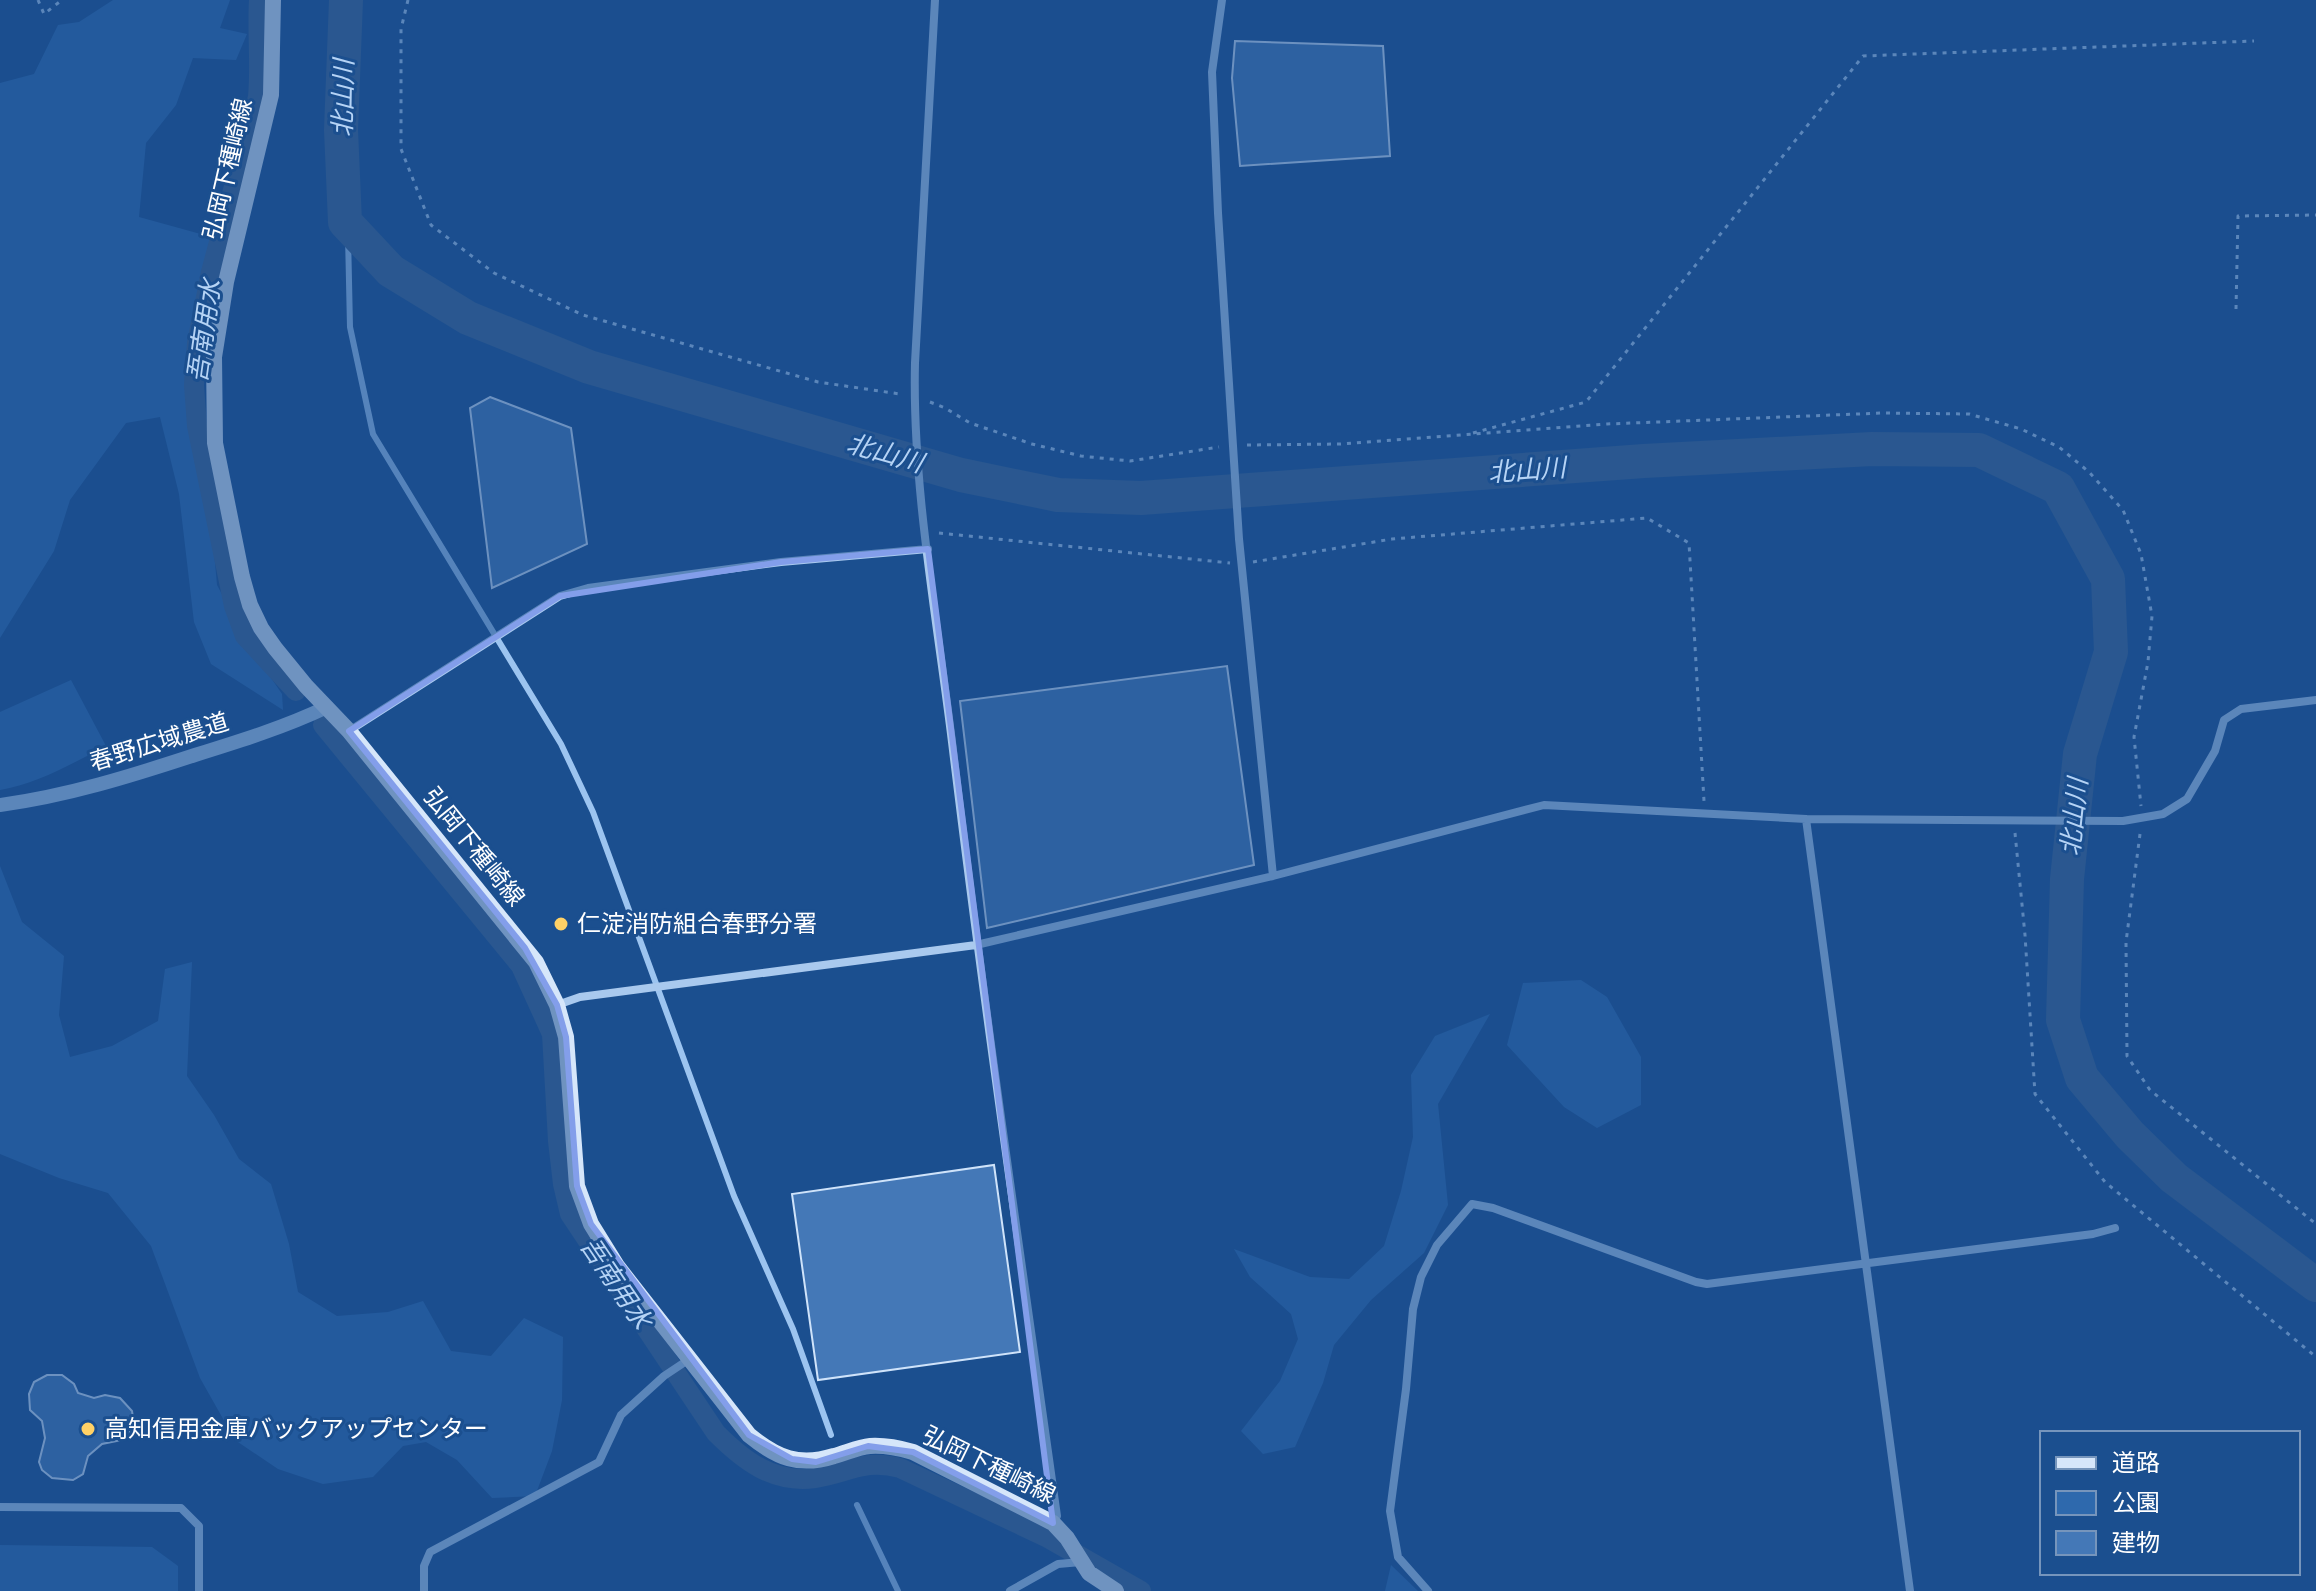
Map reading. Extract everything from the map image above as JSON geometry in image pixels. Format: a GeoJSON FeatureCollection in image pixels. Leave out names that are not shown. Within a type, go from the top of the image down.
{"type":"FeatureCollection","features":[{"type":"Feature","properties":{"kind":"main road","name":"弘岡下種崎線"},"geometry":{"type":"LineString","coordinates":[[273,0],[271,95],[226,282],[214,357],[215,443],[239,565],[250,605],[261,628],[349,731],[536,962],[557,1005],[566,1037],[577,1186],[591,1224],[617,1266],[687,1360],[749,1435],[770,1452],[816,1462],[868,1446],[890,1446],[913,1452],[1053,1523],[1067,1538],[1089,1573],[1116,1591]]}},
{"type":"Feature","properties":{"kind":"street"},"geometry":{"type":"LineString","coordinates":[[935,0],[914,397],[923,509],[976,945],[1057,1516],[1053,1523]]}},
{"type":"Feature","properties":{"kind":"street"},"geometry":{"type":"LineString","coordinates":[[1222,0],[1212,72],[1218,213],[1241,564],[1273,876]]}},
{"type":"Feature","properties":{"kind":"street"},"geometry":{"type":"LineString","coordinates":[[349,731],[560,596],[588,588],[781,562],[928,549]]}},
{"type":"Feature","properties":{"kind":"street"},"geometry":{"type":"LineString","coordinates":[[557,1005],[580,997],[976,945],[1273,876],[1544,805],[1806,819],[2123,821],[2163,814],[2187,799],[2215,751],[2224,720],[2241,709],[2316,700]]}},
{"type":"Feature","properties":{"kind":"street","name":"春野広域農道"},"geometry":{"type":"LineString","coordinates":[[0,805],[52,796],[136,775],[298,721],[327,707]]}},
{"type":"Feature","properties":{"kind":"street"},"geometry":{"type":"LineString","coordinates":[[1806,819],[1910,1591]]}},
{"type":"Feature","properties":{"kind":"street"},"geometry":{"type":"LineString","coordinates":[[1428,1591],[1398,1557],[1390,1511],[1413,1309],[1421,1277],[1437,1245],[1472,1204],[1493,1208],[1707,1284],[2093,1234],[2115,1228]]}},
{"type":"Feature","properties":{"kind":"street"},"geometry":{"type":"LineString","coordinates":[[424,1591],[424,1566],[430,1552],[599,1462],[621,1415],[664,1376],[687,1360]]}},
{"type":"Feature","properties":{"kind":"street"},"geometry":{"type":"LineString","coordinates":[[0,1507],[181,1508],[199,1526],[199,1591]]}},
{"type":"Feature","properties":{"kind":"street"},"geometry":{"type":"LineString","coordinates":[[1010,1591],[1058,1564],[1082,1560]]}},
{"type":"Feature","properties":{"kind":"path"},"geometry":{"type":"LineString","coordinates":[[38,0],[44,14],[62,0]]}},
{"type":"Feature","properties":{"kind":"path"},"geometry":{"type":"LineString","coordinates":[[408,0],[401,29],[401,149],[431,225],[494,273],[583,315],[818,382],[914,397],[945,408],[970,423],[1032,444],[1081,456],[1130,461],[1234,445],[1340,444],[1607,424],[1883,413],[1969,414],[2021,429],[2059,447],[2089,472],[2123,510],[2141,554],[2152,616],[2148,662],[2134,737],[2142,817],[2126,942],[2127,1056],[2150,1090],[2316,1224]]}},
{"type":"Feature","properties":{"kind":"path"},"geometry":{"type":"LineString","coordinates":[[1465,435],[1586,402],[1863,56],[2254,41]]}},
{"type":"Feature","properties":{"kind":"path"},"geometry":{"type":"LineString","coordinates":[[2236,309],[2238,216],[2316,215]]}},
{"type":"Feature","properties":{"kind":"path"},"geometry":{"type":"LineString","coordinates":[[926,531],[964,538],[1241,564],[1392,539],[1647,518],[1689,543],[1705,813]]}},
{"type":"Feature","properties":{"kind":"path"},"geometry":{"type":"LineString","coordinates":[[2018,819],[2035,1094],[2105,1182],[2316,1357]]}},
{"type":"Feature","properties":{"kind":"highlighted area"},"geometry":{"type":"Polygon","coordinates":[[[928,549],[1053,1523],[913,1452],[868,1446],[816,1462],[792,1459],[749,1435],[591,1224],[577,1186],[566,1037],[557,1005],[525,948],[349,731],[560,596],[781,562],[928,549]]]}},
{"type":"Feature","properties":{"kind":"green space"},"geometry":{"type":"Polygon","coordinates":[[[113,0],[230,0],[220,28],[247,34],[236,60],[193,58],[176,105],[146,143],[139,217],[215,238],[190,377],[197,463],[212,529],[217,585],[250,647],[282,694],[283,710],[211,664],[194,622],[179,494],[160,417],[126,423],[70,500],[54,551],[0,638],[0,83],[34,74],[58,25],[79,22],[113,0]]]}},
{"type":"Feature","properties":{"kind":"green space"},"geometry":{"type":"Polygon","coordinates":[[[71,680],[106,746],[41,778],[0,790],[0,712],[71,680]]]}},
{"type":"Feature","properties":{"kind":"green space"},"geometry":{"type":"Polygon","coordinates":[[[0,866],[22,922],[64,956],[59,1015],[70,1057],[112,1046],[158,1021],[165,969],[192,962],[187,1076],[239,1159],[271,1184],[289,1244],[298,1292],[337,1316],[388,1312],[423,1301],[451,1351],[491,1356],[524,1318],[563,1337],[562,1400],[552,1451],[535,1496],[492,1498],[457,1460],[426,1442],[403,1446],[373,1477],[323,1484],[278,1469],[235,1440],[200,1378],[151,1246],[108,1193],[59,1178],[0,1154],[0,866]]]}},
{"type":"Feature","properties":{"kind":"green space"},"geometry":{"type":"Polygon","coordinates":[[[1581,980],[1607,997],[1641,1057],[1641,1105],[1597,1128],[1564,1107],[1507,1045],[1523,983],[1581,980]]]}},
{"type":"Feature","properties":{"kind":"green space"},"geometry":{"type":"Polygon","coordinates":[[[1490,1014],[1438,1104],[1448,1205],[1424,1253],[1371,1300],[1334,1345],[1323,1383],[1295,1447],[1263,1454],[1241,1431],[1280,1381],[1298,1339],[1291,1314],[1250,1277],[1234,1249],[1310,1277],[1349,1279],[1384,1246],[1401,1191],[1413,1137],[1411,1075],[1435,1036],[1490,1014]]]}},
{"type":"Feature","properties":{"kind":"green space"},"geometry":{"type":"Polygon","coordinates":[[[0,1545],[152,1547],[178,1566],[178,1591],[0,1591],[0,1545]]]}},
{"type":"Feature","properties":{"kind":"green space"},"geometry":{"type":"Polygon","coordinates":[[[1391,1565],[1418,1591],[1385,1591],[1391,1565]]]}},
{"type":"Feature","properties":{"kind":"building"},"geometry":{"type":"Polygon","coordinates":[[[1235,41],[1383,46],[1390,156],[1240,166],[1232,78],[1235,41]]]}},
{"type":"Feature","properties":{"kind":"building"},"geometry":{"type":"Polygon","coordinates":[[[490,397],[571,428],[587,544],[492,588],[470,408],[490,397]]]}},
{"type":"Feature","properties":{"kind":"building"},"geometry":{"type":"Polygon","coordinates":[[[1227,666],[1254,865],[987,928],[960,701],[1227,666]]]}},
{"type":"Feature","properties":{"kind":"building"},"geometry":{"type":"Polygon","coordinates":[[[994,1165],[1020,1352],[818,1380],[792,1194],[994,1165]]]}},
{"type":"Feature","properties":{"kind":"building","name":"高知信用金庫バックアップセンター"},"geometry":{"type":"Polygon","coordinates":[[[47,1375],[62,1375],[74,1384],[78,1393],[94,1398],[105,1395],[120,1398],[132,1411],[134,1425],[126,1439],[102,1444],[88,1456],[83,1474],[73,1480],[52,1478],[42,1470],[39,1462],[45,1438],[42,1421],[30,1410],[29,1394],[34,1382],[47,1375]]]}},
{"type":"Feature","properties":{"kind":"waterway","name":"吾南用水"},"geometry":{"type":"LineString","coordinates":[[259,0],[258,97],[211,272],[197,343],[194,385],[197,426],[234,606],[245,636],[296,691]]}},
{"type":"Feature","properties":{"kind":"waterway","name":"北山川"},"geometry":{"type":"LineString","coordinates":[[346,0],[341,130],[345,222],[391,271],[468,318],[589,367],[961,475],[1058,495],[1141,498],[1644,461],[1872,449],[1979,450],[2058,488],[2108,579],[2111,652],[2080,754],[2067,879],[2063,1020],[2082,1078],[2130,1135],[2174,1178],[2316,1285]]}},
{"type":"Feature","properties":{"kind":"waterway"},"geometry":{"type":"LineString","coordinates":[[345,222],[350,327],[373,434],[561,744],[593,812],[734,1196],[793,1329],[831,1435]]}},
{"type":"Feature","properties":{"kind":"waterway","name":"吾南用水"},"geometry":{"type":"LineString","coordinates":[[323,725],[521,966],[552,1034],[558,1141],[570,1214],[716,1433],[748,1461],[772,1474],[786,1477],[815,1478],[866,1465],[900,1468],[1048,1538],[1141,1591]]}},
{"type":"Feature","properties":{"kind":"waterway"},"geometry":{"type":"LineString","coordinates":[[857,1505],[898,1591]]}},
{"type":"Feature","properties":{"kind":"place","name":"仁淀消防組合春野分署"},"geometry":{"type":"Point","coordinates":[561,924]}},
{"type":"Feature","properties":{"kind":"place","name":"高知信用金庫バックアップセンター"},"geometry":{"type":"Point","coordinates":[88,1429]}}]}
